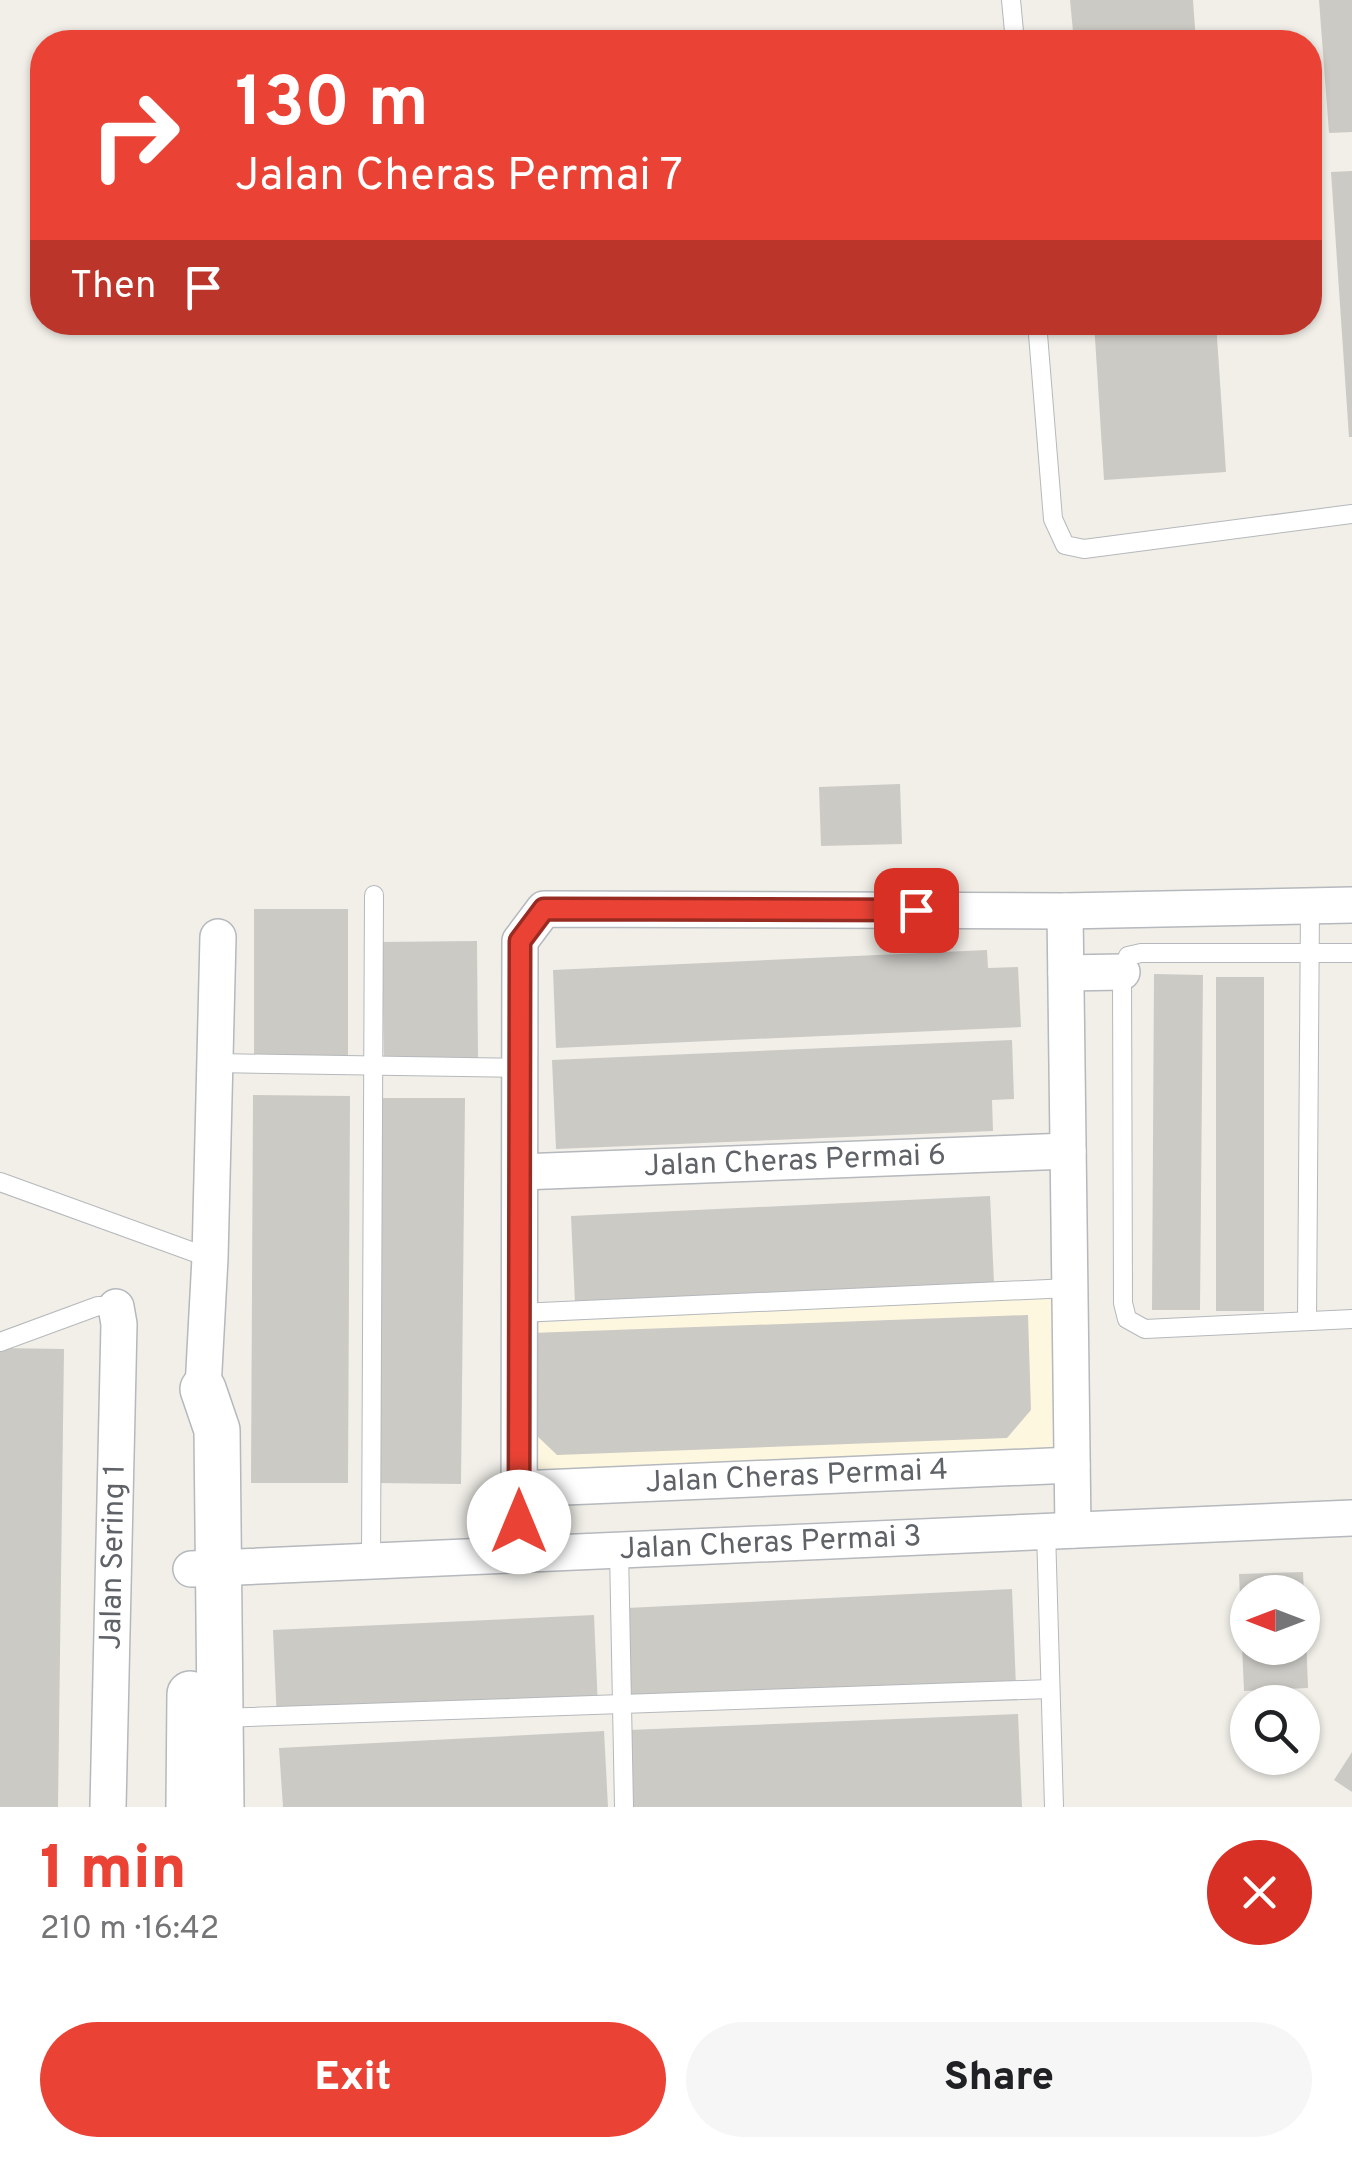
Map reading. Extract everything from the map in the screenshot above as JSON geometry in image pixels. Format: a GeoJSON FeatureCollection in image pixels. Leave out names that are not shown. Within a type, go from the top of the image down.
{"type":"FeatureCollection","features":[{"type":"Feature","properties":{"kind":"street"},"geometry":{"type":"LineString","coordinates":[[519,1554],[520,941],[544,909],[1064,911],[1352,904]]}},
{"type":"Feature","properties":{"kind":"street"},"geometry":{"type":"LineString","coordinates":[[1059,1531],[1072,1466],[1064,911]]}},
{"type":"Feature","properties":{"kind":"street"},"geometry":{"type":"LineString","coordinates":[[218,937],[203,1390],[191,1428],[220,1718],[221,1807]]}},
{"type":"Feature","properties":{"kind":"street"},"geometry":{"type":"LineString","coordinates":[[1066,973],[1122,972]]}},
{"type":"Feature","properties":{"kind":"street","name":"Jalan Cheras Permai 6"},"geometry":{"type":"LineString","coordinates":[[520,1172],[1068,1151]]}},
{"type":"Feature","properties":{"kind":"street","name":"Jalan Sering 1"},"geometry":{"type":"LineString","coordinates":[[108,1807],[116,1306]]}},
{"type":"Feature","properties":{"kind":"street","name":"Jalan Cheras Permai 4"},"geometry":{"type":"LineString","coordinates":[[519,1489],[1072,1466]]}},
{"type":"Feature","properties":{"kind":"street","name":"Jalan Cheras Permai 3"},"geometry":{"type":"LineString","coordinates":[[205,1568],[1352,1518]]}},
{"type":"Feature","properties":{"kind":"street"},"geometry":{"type":"LineString","coordinates":[[189,1807],[205,1568]]}},
{"type":"Feature","properties":{"kind":"lane"},"geometry":{"type":"LineString","coordinates":[[1011,0],[1014,30]]}},
{"type":"Feature","properties":{"kind":"lane"},"geometry":{"type":"LineString","coordinates":[[1038,335],[1053,520],[1064,544],[1084,550],[1352,514]]}},
{"type":"Feature","properties":{"kind":"lane"},"geometry":{"type":"LineString","coordinates":[[371,1560],[374,896]]}},
{"type":"Feature","properties":{"kind":"lane"},"geometry":{"type":"LineString","coordinates":[[1307,1321],[1310,906]]}},
{"type":"Feature","properties":{"kind":"lane"},"geometry":{"type":"LineString","coordinates":[[1352,954],[1141,953],[1128,956],[1122,972],[1123,1304],[1127,1320],[1145,1329],[1352,1319]]}},
{"type":"Feature","properties":{"kind":"lane"},"geometry":{"type":"LineString","coordinates":[[216,1063],[520,1068]]}},
{"type":"Feature","properties":{"kind":"lane"},"geometry":{"type":"LineString","coordinates":[[0,1182],[210,1258]]}},
{"type":"Feature","properties":{"kind":"lane"},"geometry":{"type":"LineString","coordinates":[[519,1313],[1069,1288]]}},
{"type":"Feature","properties":{"kind":"lane"},"geometry":{"type":"LineString","coordinates":[[0,1342],[98,1306],[116,1306]]}},
{"type":"Feature","properties":{"kind":"lane"},"geometry":{"type":"LineString","coordinates":[[1054,1807],[1050,1689],[1059,1531]]}},
{"type":"Feature","properties":{"kind":"lane"},"geometry":{"type":"LineString","coordinates":[[619,1550],[624,1807]]}},
{"type":"Feature","properties":{"kind":"lane"},"geometry":{"type":"LineString","coordinates":[[220,1718],[1050,1689]]}},
{"type":"Feature","properties":{"kind":"shaded area"},"geometry":{"type":"Polygon","coordinates":[[[1056,1297],[1058,1454],[531,1475],[532,1323],[1056,1297]]]}},
{"type":"Feature","properties":{"kind":"building"},"geometry":{"type":"Polygon","coordinates":[[[1070,0],[1193,0],[1195,30],[1073,30],[1070,0]]]}},
{"type":"Feature","properties":{"kind":"building"},"geometry":{"type":"Polygon","coordinates":[[[1319,0],[1352,0],[1352,132],[1329,133],[1319,0]]]}},
{"type":"Feature","properties":{"kind":"building"},"geometry":{"type":"Polygon","coordinates":[[[1352,171],[1352,437],[1349,437],[1331,172],[1352,171]]]}},
{"type":"Feature","properties":{"kind":"building"},"geometry":{"type":"Polygon","coordinates":[[[1095,335],[1217,335],[1226,472],[1104,480],[1095,335]]]}},
{"type":"Feature","properties":{"kind":"building"},"geometry":{"type":"Polygon","coordinates":[[[900,784],[902,844],[821,846],[819,787],[900,784]]]}},
{"type":"Feature","properties":{"kind":"building"},"geometry":{"type":"Polygon","coordinates":[[[254,909],[348,909],[348,1060],[254,1060],[254,909]]]}},
{"type":"Feature","properties":{"kind":"building"},"geometry":{"type":"Polygon","coordinates":[[[477,941],[478,1061],[384,1062],[382,942],[477,941]]]}},
{"type":"Feature","properties":{"kind":"building"},"geometry":{"type":"Polygon","coordinates":[[[987,950],[988,968],[1018,967],[1021,1027],[556,1048],[553,970],[987,950]]]}},
{"type":"Feature","properties":{"kind":"building"},"geometry":{"type":"Polygon","coordinates":[[[1154,974],[1203,975],[1200,1310],[1152,1310],[1154,974]]]}},
{"type":"Feature","properties":{"kind":"building"},"geometry":{"type":"Polygon","coordinates":[[[1216,977],[1264,977],[1264,1311],[1216,1311],[1216,977]]]}},
{"type":"Feature","properties":{"kind":"building"},"geometry":{"type":"Polygon","coordinates":[[[1012,1040],[1014,1099],[992,1100],[993,1131],[556,1149],[552,1060],[1012,1040]]]}},
{"type":"Feature","properties":{"kind":"building"},"geometry":{"type":"Polygon","coordinates":[[[253,1095],[350,1096],[348,1483],[251,1483],[253,1095]]]}},
{"type":"Feature","properties":{"kind":"building"},"geometry":{"type":"Polygon","coordinates":[[[381,1098],[465,1098],[461,1484],[376,1483],[381,1098]]]}},
{"type":"Feature","properties":{"kind":"building"},"geometry":{"type":"Polygon","coordinates":[[[990,1196],[994,1283],[575,1303],[571,1216],[990,1196]]]}},
{"type":"Feature","properties":{"kind":"building"},"geometry":{"type":"Polygon","coordinates":[[[1028,1315],[1031,1410],[1007,1438],[557,1455],[534,1433],[531,1333],[1028,1315]]]}},
{"type":"Feature","properties":{"kind":"building"},"geometry":{"type":"Polygon","coordinates":[[[0,1348],[64,1349],[58,1807],[0,1807],[0,1348]]]}},
{"type":"Feature","properties":{"kind":"building"},"geometry":{"type":"Polygon","coordinates":[[[1303,1572],[1303,1575],[1239,1575],[1303,1572]]]}},
{"type":"Feature","properties":{"kind":"building"},"geometry":{"type":"Polygon","coordinates":[[[1012,1589],[1016,1687],[632,1705],[627,1608],[1012,1589]]]}},
{"type":"Feature","properties":{"kind":"building"},"geometry":{"type":"Polygon","coordinates":[[[594,1615],[598,1708],[277,1722],[273,1630],[594,1615]]]}},
{"type":"Feature","properties":{"kind":"building"},"geometry":{"type":"Polygon","coordinates":[[[1243,1665],[1307,1665],[1308,1685],[1244,1685],[1243,1665]]]}},
{"type":"Feature","properties":{"kind":"building"},"geometry":{"type":"Polygon","coordinates":[[[1018,1714],[1022,1807],[633,1807],[629,1730],[1018,1714]]]}},
{"type":"Feature","properties":{"kind":"building"},"geometry":{"type":"Polygon","coordinates":[[[604,1731],[608,1807],[283,1807],[279,1748],[604,1731]]]}},
{"type":"Feature","properties":{"kind":"building"},"geometry":{"type":"Polygon","coordinates":[[[1352,1752],[1352,1792],[1334,1780],[1352,1752]]]}},
{"type":"Feature","properties":{"kind":"route"},"geometry":{"type":"LineString","coordinates":[[519,1522],[520,941],[544,909],[916,910]]}}]}
